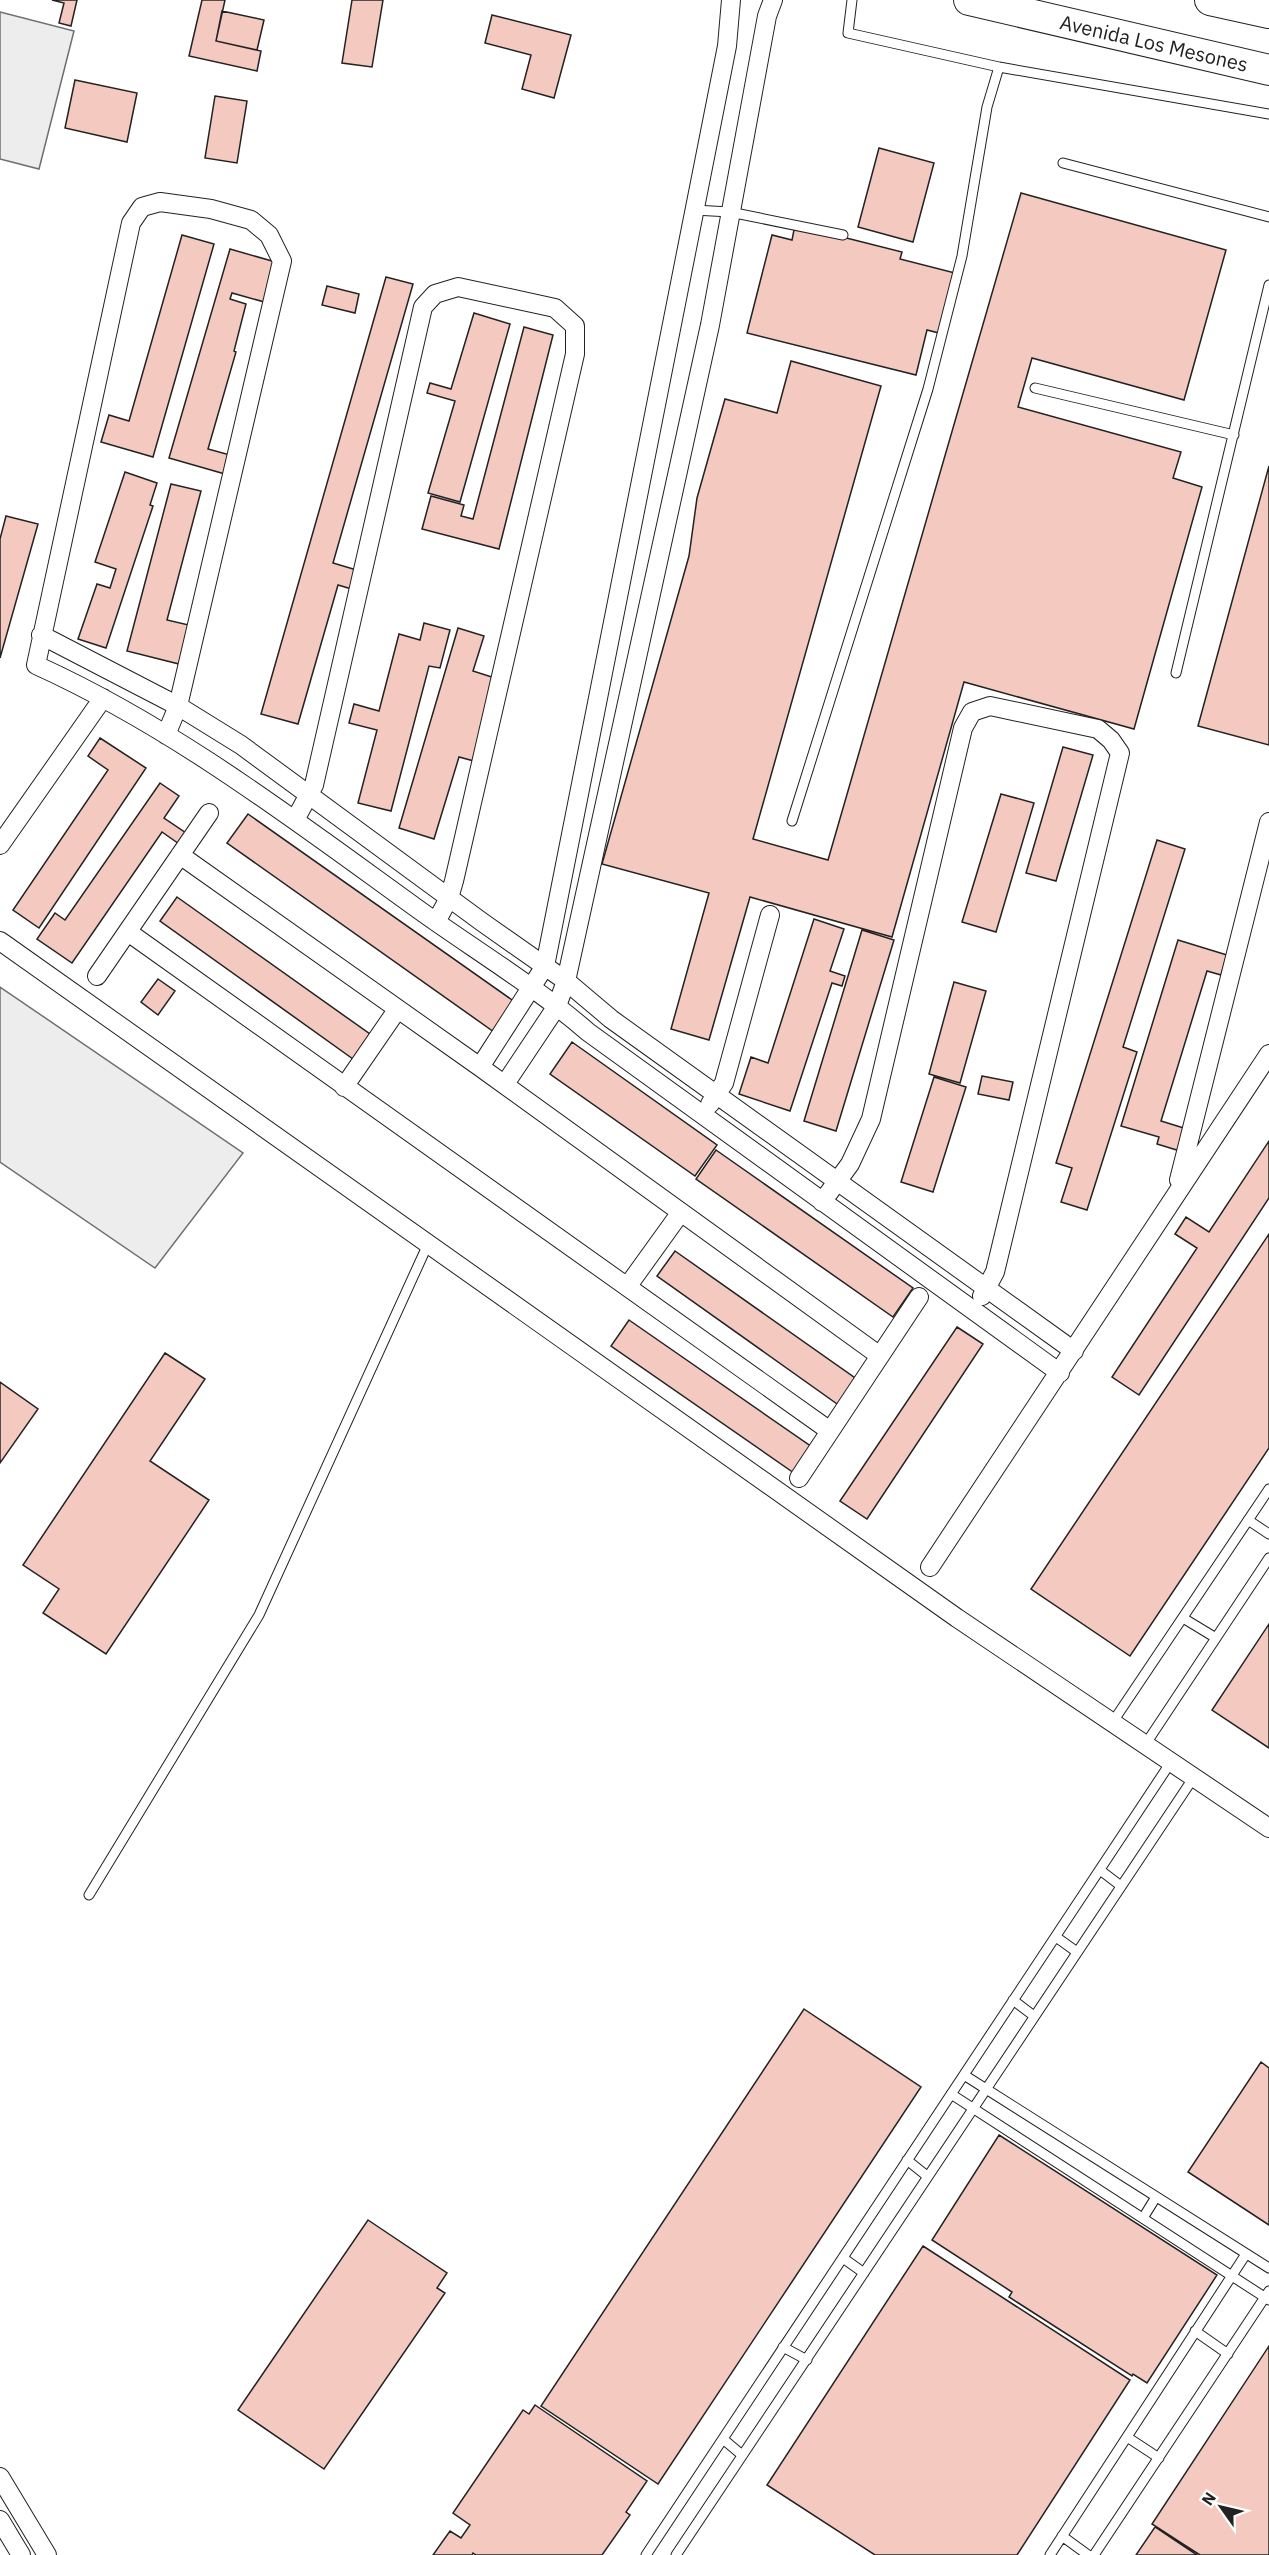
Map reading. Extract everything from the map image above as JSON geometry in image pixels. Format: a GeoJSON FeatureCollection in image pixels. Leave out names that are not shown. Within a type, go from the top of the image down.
{"type":"FeatureCollection","features":[{"type":"Feature","properties":{"kind":"highway","name":"Avenida Los Mesones"},"geometry":{"type":"LineString","coordinates":[[969,0],[1269,70]]}},
{"type":"Feature","properties":{"kind":"highway"},"geometry":{"type":"LineString","coordinates":[[1210,0],[1269,13]]}},
{"type":"Feature","properties":{"kind":"street"},"geometry":{"type":"LineString","coordinates":[[480,1066],[534,987],[545,966],[727,46],[731,0]]}},
{"type":"Feature","properties":{"kind":"street"},"geometry":{"type":"LineString","coordinates":[[505,1084],[558,1006],[566,981],[710,325],[767,16],[773,0]]}},
{"type":"Feature","properties":{"kind":"street"},"geometry":{"type":"LineString","coordinates":[[166,735],[178,706],[282,261],[269,235],[251,220],[211,209],[160,202],[142,207],[131,223],[36,665],[103,698],[166,735],[224,771],[295,820],[436,922],[534,987],[588,1032],[1060,1373]]}},
{"type":"Feature","properties":{"kind":"street"},"geometry":{"type":"LineString","coordinates":[[295,820],[310,795],[423,307],[435,294],[458,287],[555,308],[574,326],[575,354],[449,898],[436,922]]}},
{"type":"Feature","properties":{"kind":"street"},"geometry":{"type":"LineString","coordinates":[[41,635],[178,706],[241,746],[566,981],[611,1019],[1074,1351]]}},
{"type":"Feature","properties":{"kind":"street"},"geometry":{"type":"LineString","coordinates":[[0,845],[103,698]]}},
{"type":"Feature","properties":{"kind":"street"},"geometry":{"type":"LineString","coordinates":[[822,1202],[863,1139],[871,1119],[963,728],[972,712],[990,706],[1098,729],[1111,740],[1120,753],[995,1272],[973,1310]]}},
{"type":"Feature","properties":{"kind":"street"},"geometry":{"type":"LineString","coordinates":[[224,771],[241,746]]}},
{"type":"Feature","properties":{"kind":"street"},"geometry":{"type":"LineString","coordinates":[[97,976],[209,813]]}},
{"type":"Feature","properties":{"kind":"street"},"geometry":{"type":"LineString","coordinates":[[1175,1193],[1269,822]]}},
{"type":"Feature","properties":{"kind":"street"},"geometry":{"type":"LineString","coordinates":[[180,855],[397,1010],[480,1066],[880,1356]]}},
{"type":"Feature","properties":{"kind":"street"},"geometry":{"type":"LineString","coordinates":[[703,1116],[724,1083],[770,915]]}},
{"type":"Feature","properties":{"kind":"street"},"geometry":{"type":"LineString","coordinates":[[128,932],[830,1431]]}},
{"type":"Feature","properties":{"kind":"street"},"geometry":{"type":"LineString","coordinates":[[0,941],[957,1618],[1269,1828]]}},
{"type":"Feature","properties":{"kind":"street"},"geometry":{"type":"LineString","coordinates":[[344,1087],[397,1010]]}},
{"type":"Feature","properties":{"kind":"street"},"geometry":{"type":"LineString","coordinates":[[930,1567],[1269,1054]]}},
{"type":"Feature","properties":{"kind":"street"},"geometry":{"type":"LineString","coordinates":[[627,1287],[681,1212]]}},
{"type":"Feature","properties":{"kind":"street"},"geometry":{"type":"LineString","coordinates":[[799,1478],[919,1297]]}},
{"type":"Feature","properties":{"kind":"street"},"geometry":{"type":"LineString","coordinates":[[0,2477],[47,2555]]}},
{"type":"Feature","properties":{"kind":"street"},"geometry":{"type":"LineString","coordinates":[[21,2555],[4,2526],[27,2521]]}},
{"type":"Feature","properties":{"kind":"lane"},"geometry":{"type":"LineString","coordinates":[[852,0],[848,33],[999,67],[1269,114]]}},
{"type":"Feature","properties":{"kind":"lane"},"geometry":{"type":"LineString","coordinates":[[792,822],[928,389],[962,256],[987,107],[999,67]]}},
{"type":"Feature","properties":{"kind":"lane"},"geometry":{"type":"LineString","coordinates":[[1063,163],[1269,217]]}},
{"type":"Feature","properties":{"kind":"lane"},"geometry":{"type":"LineString","coordinates":[[694,210],[730,213],[843,236]]}},
{"type":"Feature","properties":{"kind":"lane"},"geometry":{"type":"LineString","coordinates":[[1176,673],[1269,285]]}},
{"type":"Feature","properties":{"kind":"lane"},"geometry":{"type":"LineString","coordinates":[[1035,388],[1234,435]]}},
{"type":"Feature","properties":{"kind":"lane"},"geometry":{"type":"LineString","coordinates":[[89,1895],[259,1615],[428,1244]]}},
{"type":"Feature","properties":{"kind":"lane"},"geometry":{"type":"LineString","coordinates":[[1112,1723],[1269,1489]]}},
{"type":"Feature","properties":{"kind":"lane"},"geometry":{"type":"LineString","coordinates":[[1248,1520],[1269,1534]]}},
{"type":"Feature","properties":{"kind":"lane"},"geometry":{"type":"LineString","coordinates":[[1145,1745],[1269,1558]]}},
{"type":"Feature","properties":{"kind":"lane"},"geometry":{"type":"LineString","coordinates":[[1183,1618],[1216,1638]]}},
{"type":"Feature","properties":{"kind":"lane"},"geometry":{"type":"LineString","coordinates":[[647,2554],[1171,1762]]}},
{"type":"Feature","properties":{"kind":"lane"},"geometry":{"type":"LineString","coordinates":[[676,2555],[1194,1777]]}},
{"type":"Feature","properties":{"kind":"lane"},"geometry":{"type":"LineString","coordinates":[[1100,1870],[1121,1886]]}},
{"type":"Feature","properties":{"kind":"lane"},"geometry":{"type":"LineString","coordinates":[[1056,1936],[1077,1952]]}},
{"type":"Feature","properties":{"kind":"lane"},"geometry":{"type":"LineString","coordinates":[[1013,2000],[1034,2016]]}},
{"type":"Feature","properties":{"kind":"lane"},"geometry":{"type":"LineString","coordinates":[[964,2075],[1269,2268]]}},
{"type":"Feature","properties":{"kind":"lane"},"geometry":{"type":"LineString","coordinates":[[951,2094],[1231,2276],[1268,2296],[1094,2555]]}},
{"type":"Feature","properties":{"kind":"lane"},"geometry":{"type":"LineString","coordinates":[[907,2160],[927,2176]]}},
{"type":"Feature","properties":{"kind":"lane"},"geometry":{"type":"LineString","coordinates":[[1143,2218],[1156,2198]]}},
{"type":"Feature","properties":{"kind":"lane"},"geometry":{"type":"LineString","coordinates":[[1050,2555],[1246,2254]]}},
{"type":"Feature","properties":{"kind":"lane"},"geometry":{"type":"LineString","coordinates":[[843,2258],[864,2273]]}},
{"type":"Feature","properties":{"kind":"lane"},"geometry":{"type":"LineString","coordinates":[[1195,2331],[1228,2354]]}},
{"type":"Feature","properties":{"kind":"lane"},"geometry":{"type":"LineString","coordinates":[[783,2347],[807,2361]]}},
{"type":"Feature","properties":{"kind":"lane"},"geometry":{"type":"LineString","coordinates":[[1127,2437],[1159,2458]]}},
{"type":"Feature","properties":{"kind":"lane"},"geometry":{"type":"LineString","coordinates":[[723,2439],[742,2455]]}},
{"type":"Feature","properties":{"kind":"lane"},"geometry":{"type":"LineString","coordinates":[[1062,2536],[1088,2555]]}},
{"type":"Feature","properties":{"kind":"shaded area"},"geometry":{"type":"Polygon","coordinates":[[[0,12],[74,31],[39,169],[0,159],[0,12]]]}},
{"type":"Feature","properties":{"kind":"shaded area"},"geometry":{"type":"Polygon","coordinates":[[[0,987],[243,1153],[155,1268],[0,1162],[0,987]]]}},
{"type":"Feature","properties":{"kind":"building"},"geometry":{"type":"Polygon","coordinates":[[[52,0],[77,0],[71,26],[59,23],[64,3],[52,0]]]}},
{"type":"Feature","properties":{"kind":"building"},"geometry":{"type":"Polygon","coordinates":[[[202,0],[225,0],[216,41],[261,51],[257,71],[189,56],[202,0]]]}},
{"type":"Feature","properties":{"kind":"building"},"geometry":{"type":"Polygon","coordinates":[[[352,0],[383,0],[372,67],[342,63],[352,0]]]}},
{"type":"Feature","properties":{"kind":"building"},"geometry":{"type":"Polygon","coordinates":[[[222,11],[264,20],[257,50],[216,41],[222,11]]]}},
{"type":"Feature","properties":{"kind":"building"},"geometry":{"type":"Polygon","coordinates":[[[492,15],[571,35],[554,98],[522,89],[531,55],[485,43],[492,15]]]}},
{"type":"Feature","properties":{"kind":"building"},"geometry":{"type":"Polygon","coordinates":[[[75,80],[137,93],[127,142],[65,128],[75,80]]]}},
{"type":"Feature","properties":{"kind":"building"},"geometry":{"type":"Polygon","coordinates":[[[215,96],[247,101],[237,163],[205,158],[215,96]]]}},
{"type":"Feature","properties":{"kind":"building"},"geometry":{"type":"Polygon","coordinates":[[[879,148],[934,163],[913,242],[858,227],[879,148]]]}},
{"type":"Feature","properties":{"kind":"building"},"geometry":{"type":"Polygon","coordinates":[[[1021,193],[1226,250],[1184,400],[1032,358],[1018,407],[1181,452],[1173,478],[1202,487],[1134,729],[964,682],[892,937],[750,897],[709,1040],[671,1029],[709,893],[602,864],[689,556],[697,498],[725,399],[777,413],[791,361],[881,386],[753,839],[828,860],[1021,193]]]}},
{"type":"Feature","properties":{"kind":"building"},"geometry":{"type":"Polygon","coordinates":[[[795,225],[902,252],[900,259],[955,273],[939,333],[927,330],[916,375],[747,333],[772,235],[792,240],[795,225]]]}},
{"type":"Feature","properties":{"kind":"building"},"geometry":{"type":"Polygon","coordinates":[[[182,235],[214,244],[153,457],[101,442],[109,415],[129,421],[182,235]]]}},
{"type":"Feature","properties":{"kind":"building"},"geometry":{"type":"Polygon","coordinates":[[[230,249],[279,263],[268,303],[232,293],[230,299],[246,304],[234,351],[236,352],[208,449],[230,455],[225,474],[169,458],[230,249]]]}},
{"type":"Feature","properties":{"kind":"building"},"geometry":{"type":"Polygon","coordinates":[[[386,277],[413,284],[333,563],[360,571],[355,590],[338,585],[298,724],[261,714],[386,277]]]}},
{"type":"Feature","properties":{"kind":"building"},"geometry":{"type":"Polygon","coordinates":[[[327,286],[359,294],[355,313],[322,305],[327,286]]]}},
{"type":"Feature","properties":{"kind":"building"},"geometry":{"type":"Polygon","coordinates":[[[474,313],[510,324],[460,502],[428,493],[455,401],[427,393],[430,383],[451,389],[474,313]]]}},
{"type":"Feature","properties":{"kind":"building"},"geometry":{"type":"Polygon","coordinates":[[[524,327],[553,335],[499,549],[422,529],[431,496],[464,505],[461,516],[473,519],[524,327]]]}},
{"type":"Feature","properties":{"kind":"building"},"geometry":{"type":"Polygon","coordinates":[[[1269,466],[1269,745],[1198,726],[1269,466]]]}},
{"type":"Feature","properties":{"kind":"building"},"geometry":{"type":"Polygon","coordinates":[[[125,472],[157,483],[150,505],[153,506],[106,648],[78,639],[97,584],[110,588],[116,569],[95,562],[125,472]]]}},
{"type":"Feature","properties":{"kind":"building"},"geometry":{"type":"Polygon","coordinates":[[[171,484],[201,491],[167,620],[193,626],[183,665],[127,651],[171,484]]]}},
{"type":"Feature","properties":{"kind":"building"},"geometry":{"type":"Polygon","coordinates":[[[6,516],[38,524],[0,658],[0,539],[6,516]]]}},
{"type":"Feature","properties":{"kind":"building"},"geometry":{"type":"Polygon","coordinates":[[[424,623],[450,630],[440,668],[429,666],[391,811],[358,803],[377,730],[349,723],[354,704],[379,711],[399,634],[420,640],[424,623]]]}},
{"type":"Feature","properties":{"kind":"building"},"geometry":{"type":"Polygon","coordinates":[[[458,628],[484,636],[473,671],[498,679],[474,761],[459,757],[434,839],[399,828],[458,628]]]}},
{"type":"Feature","properties":{"kind":"building"},"geometry":{"type":"Polygon","coordinates":[[[100,738],[146,768],[39,928],[13,910],[108,770],[88,756],[100,738]]]}},
{"type":"Feature","properties":{"kind":"building"},"geometry":{"type":"Polygon","coordinates":[[[1063,747],[1093,755],[1056,881],[1026,873],[1063,747]]]}},
{"type":"Feature","properties":{"kind":"building"},"geometry":{"type":"Polygon","coordinates":[[[160,783],[179,796],[164,818],[189,835],[182,846],[162,832],[72,963],[37,939],[55,913],[65,920],[160,783]]]}},
{"type":"Feature","properties":{"kind":"building"},"geometry":{"type":"Polygon","coordinates":[[[1001,794],[1034,803],[996,932],[962,922],[1001,794]]]}},
{"type":"Feature","properties":{"kind":"building"},"geometry":{"type":"Polygon","coordinates":[[[248,814],[515,1002],[494,1032],[227,843],[248,814]]]}},
{"type":"Feature","properties":{"kind":"building"},"geometry":{"type":"Polygon","coordinates":[[[1157,840],[1185,849],[1123,1047],[1137,1052],[1087,1210],[1061,1202],[1072,1168],[1056,1163],[1157,840]]]}},
{"type":"Feature","properties":{"kind":"building"},"geometry":{"type":"Polygon","coordinates":[[[177,897],[370,1034],[353,1059],[160,921],[177,897]]]}},
{"type":"Feature","properties":{"kind":"building"},"geometry":{"type":"Polygon","coordinates":[[[814,919],[844,929],[830,971],[845,976],[842,986],[832,983],[790,1111],[739,1094],[751,1057],[768,1063],[814,919]]]}},
{"type":"Feature","properties":{"kind":"building"},"geometry":{"type":"Polygon","coordinates":[[[862,930],[894,940],[836,1131],[804,1121],[862,930]]]}},
{"type":"Feature","properties":{"kind":"building"},"geometry":{"type":"Polygon","coordinates":[[[1178,940],[1227,955],[1221,975],[1207,971],[1161,1121],[1187,1129],[1180,1151],[1157,1144],[1159,1137],[1121,1126],[1178,940]]]}},
{"type":"Feature","properties":{"kind":"building"},"geometry":{"type":"Polygon","coordinates":[[[158,979],[175,991],[158,1015],[141,1002],[158,979]]]}},
{"type":"Feature","properties":{"kind":"building"},"geometry":{"type":"Polygon","coordinates":[[[954,982],[986,991],[960,1083],[929,1074],[954,982]]]}},
{"type":"Feature","properties":{"kind":"building"},"geometry":{"type":"Polygon","coordinates":[[[572,1042],[717,1145],[695,1176],[550,1074],[572,1042]]]}},
{"type":"Feature","properties":{"kind":"building"},"geometry":{"type":"Polygon","coordinates":[[[982,1076],[1013,1082],[1009,1100],[978,1094],[982,1076]]]}},
{"type":"Feature","properties":{"kind":"building"},"geometry":{"type":"Polygon","coordinates":[[[934,1077],[966,1087],[933,1192],[901,1182],[934,1077]]]}},
{"type":"Feature","properties":{"kind":"building"},"geometry":{"type":"Polygon","coordinates":[[[1269,1141],[1269,1198],[1139,1395],[1112,1377],[1197,1248],[1175,1234],[1186,1217],[1209,1232],[1269,1141]]]}},
{"type":"Feature","properties":{"kind":"building"},"geometry":{"type":"Polygon","coordinates":[[[716,1150],[913,1288],[893,1317],[696,1179],[716,1150]]]}},
{"type":"Feature","properties":{"kind":"building"},"geometry":{"type":"Polygon","coordinates":[[[1269,1234],[1269,1448],[1130,1656],[1031,1589],[1269,1234]]]}},
{"type":"Feature","properties":{"kind":"building"},"geometry":{"type":"Polygon","coordinates":[[[675,1251],[858,1380],[840,1406],[657,1276],[675,1251]]]}},
{"type":"Feature","properties":{"kind":"building"},"geometry":{"type":"Polygon","coordinates":[[[629,1320],[812,1447],[794,1473],[611,1346],[629,1320]]]}},
{"type":"Feature","properties":{"kind":"building"},"geometry":{"type":"Polygon","coordinates":[[[957,1327],[983,1344],[867,1519],[840,1501],[957,1327]]]}},
{"type":"Feature","properties":{"kind":"building"},"geometry":{"type":"Polygon","coordinates":[[[165,1353],[205,1379],[150,1461],[209,1500],[106,1654],[43,1613],[59,1589],[23,1565],[165,1353]]]}},
{"type":"Feature","properties":{"kind":"building"},"geometry":{"type":"Polygon","coordinates":[[[0,1382],[38,1409],[0,1463],[0,1382]]]}},
{"type":"Feature","properties":{"kind":"building"},"geometry":{"type":"Polygon","coordinates":[[[1269,1624],[1269,1748],[1212,1710],[1269,1624]]]}},
{"type":"Feature","properties":{"kind":"building"},"geometry":{"type":"Polygon","coordinates":[[[804,2009],[921,2087],[658,2484],[541,2406],[804,2009]]]}},
{"type":"Feature","properties":{"kind":"building"},"geometry":{"type":"Polygon","coordinates":[[[1261,2062],[1269,2068],[1269,2225],[1188,2172],[1261,2062]]]}},
{"type":"Feature","properties":{"kind":"building"},"geometry":{"type":"Polygon","coordinates":[[[999,2135],[1217,2275],[1147,2383],[1133,2374],[1132,2376],[1009,2297],[1012,2292],[932,2240],[999,2135]]]}},
{"type":"Feature","properties":{"kind":"building"},"geometry":{"type":"Polygon","coordinates":[[[368,2220],[447,2273],[437,2288],[445,2293],[324,2469],[238,2410],[368,2220]]]}},
{"type":"Feature","properties":{"kind":"building"},"geometry":{"type":"Polygon","coordinates":[[[923,2246],[1130,2380],[1017,2555],[875,2555],[767,2485],[923,2246]]]}},
{"type":"Feature","properties":{"kind":"building"},"geometry":{"type":"Polygon","coordinates":[[[1269,2346],[1269,2555],[1200,2555],[1152,2524],[1269,2346]]]}},
{"type":"Feature","properties":{"kind":"building"},"geometry":{"type":"Polygon","coordinates":[[[535,2405],[647,2481],[626,2512],[630,2515],[602,2555],[476,2555],[473,2553],[472,2555],[433,2555],[450,2531],[461,2538],[470,2525],[453,2513],[523,2410],[529,2414],[535,2405]]]}},
{"type":"Feature","properties":{"kind":"building"},"geometry":{"type":"Polygon","coordinates":[[[1155,2527],[1197,2555],[1136,2555],[1155,2527]]]}}]}
